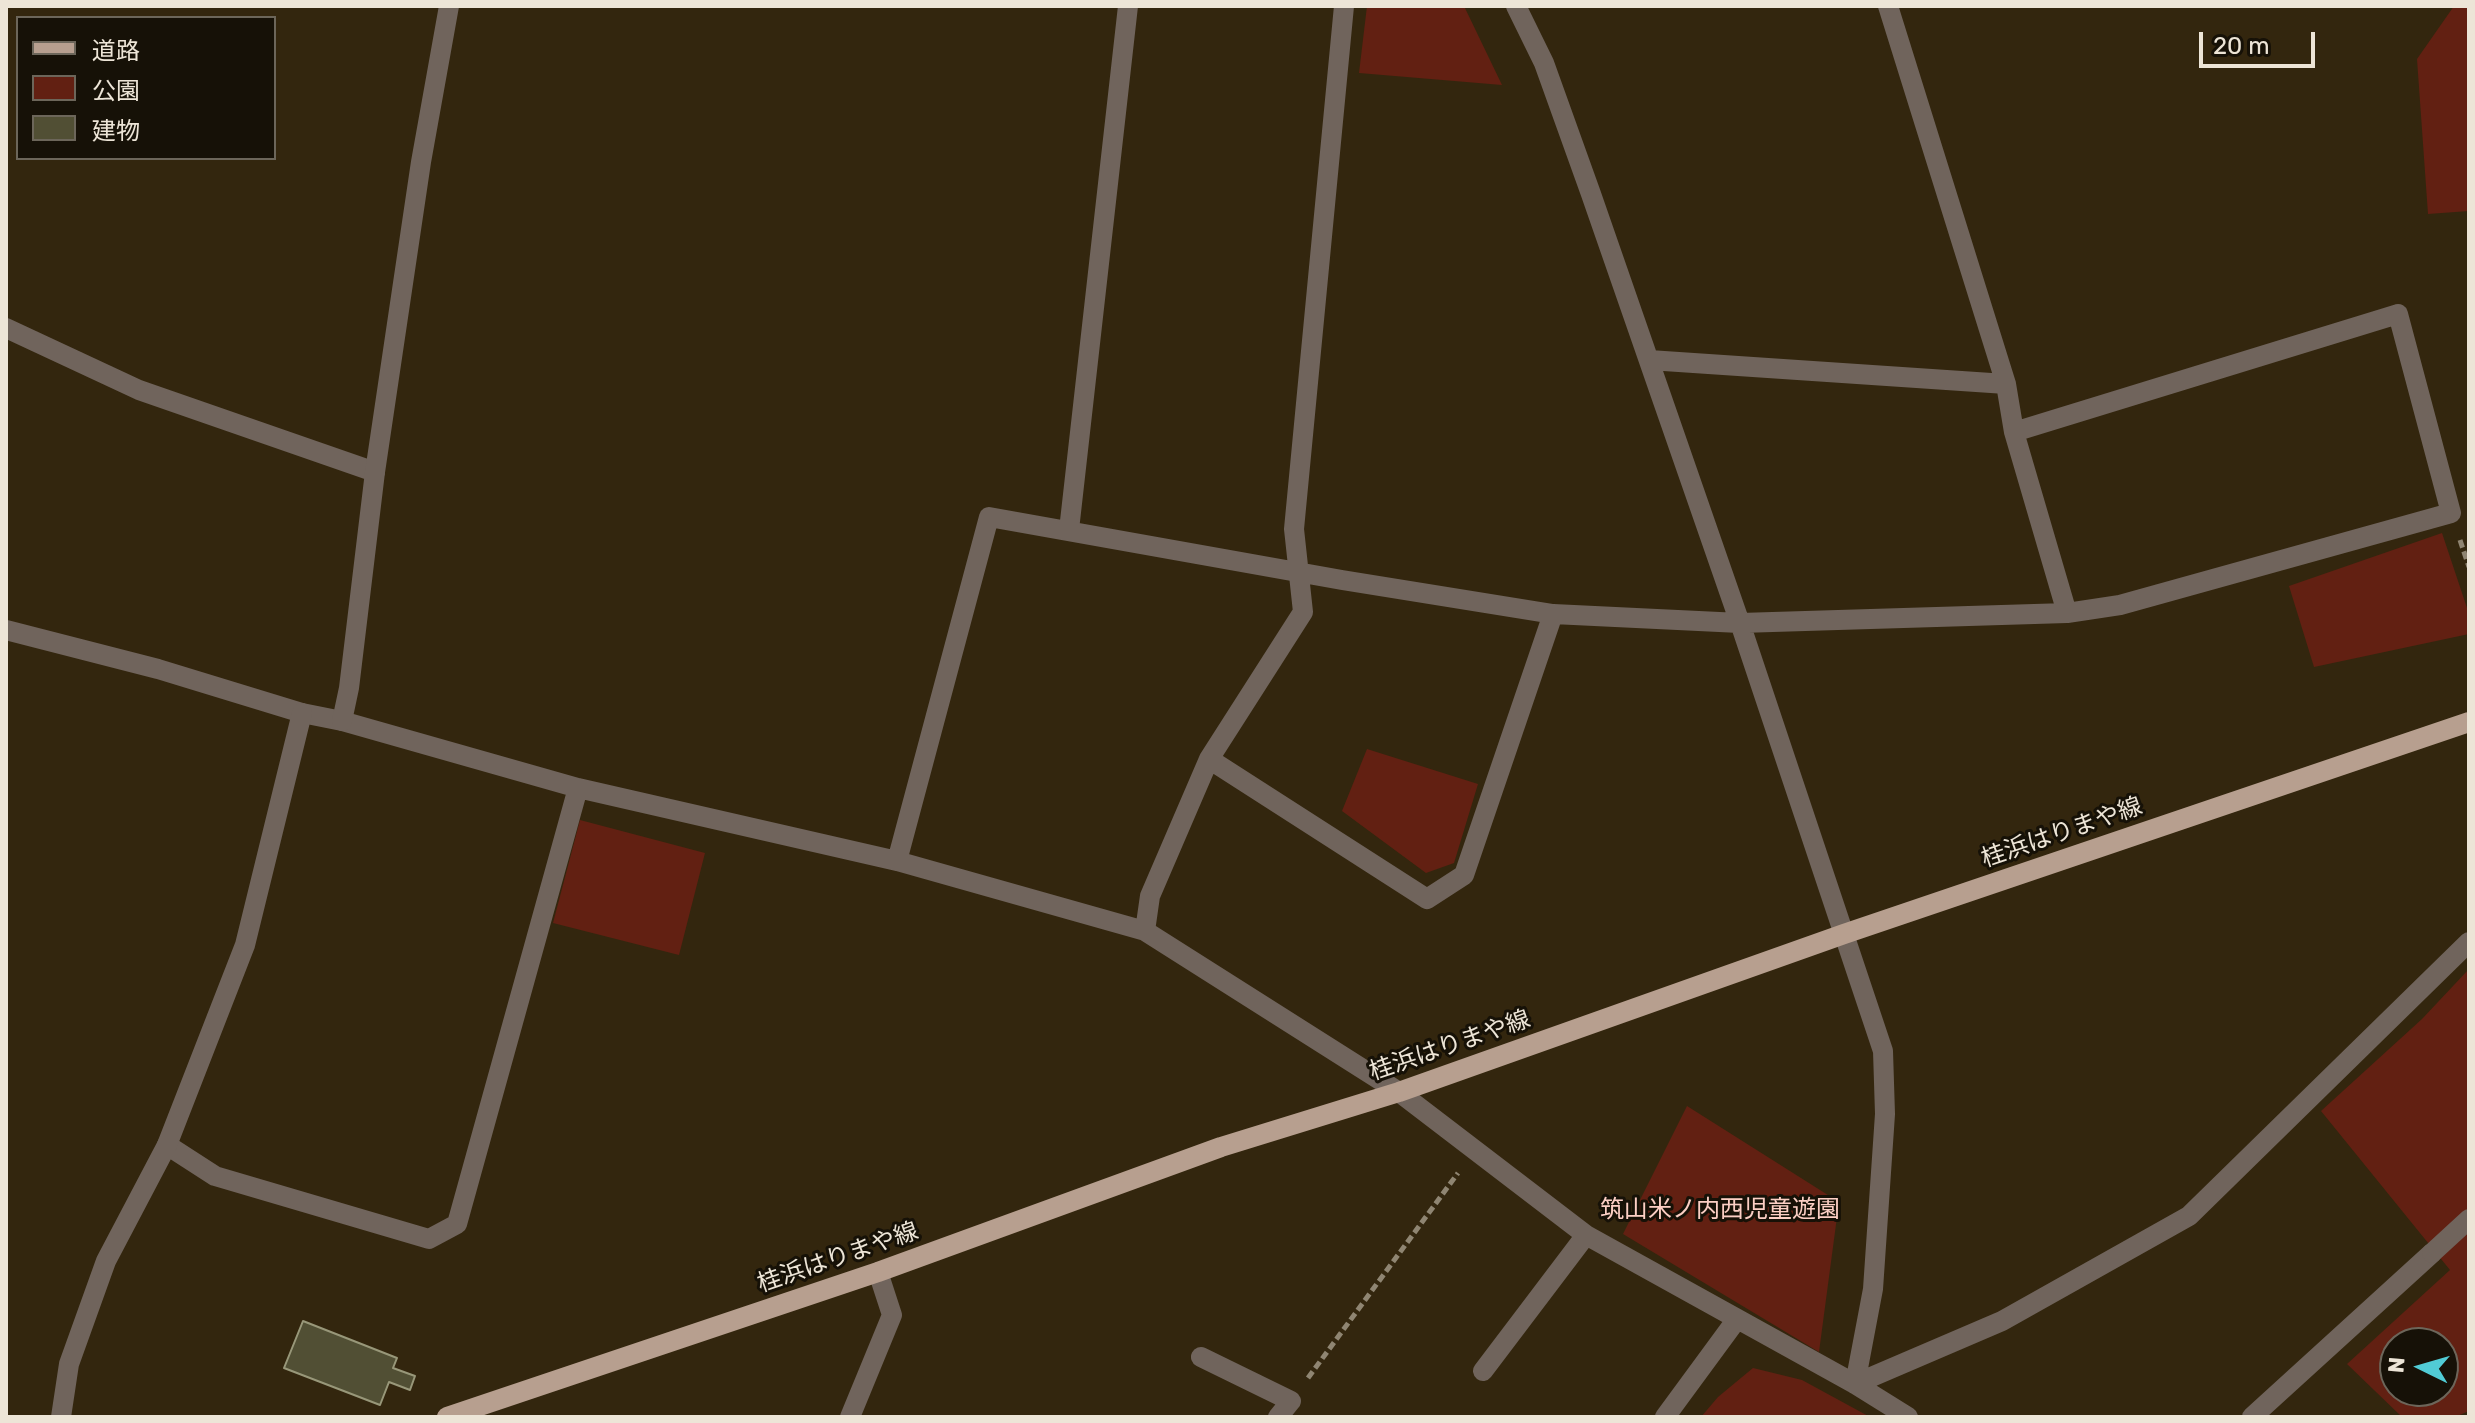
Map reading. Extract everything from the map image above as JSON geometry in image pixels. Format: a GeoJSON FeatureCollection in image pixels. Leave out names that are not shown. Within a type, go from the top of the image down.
{"type":"FeatureCollection","features":[{"type":"Feature","properties":{"kind":"main road","name":"桂浜はりまや線"},"geometry":{"type":"LineString","coordinates":[[447,1417],[878,1272],[1221,1147],[1399,1092],[1844,934],[2469,722]]}},
{"type":"Feature","properties":{"kind":"street"},"geometry":{"type":"LineString","coordinates":[[342,721],[421,162],[449,6]]}},
{"type":"Feature","properties":{"kind":"street"},"geometry":{"type":"LineString","coordinates":[[1069,530],[1128,6]]}},
{"type":"Feature","properties":{"kind":"street"},"geometry":{"type":"LineString","coordinates":[[1145,931],[1150,896],[1209,759],[1303,612],[1294,529],[1344,6]]}},
{"type":"Feature","properties":{"kind":"street"},"geometry":{"type":"LineString","coordinates":[[1516,6],[1544,63],[1649,360],[1883,1051],[1885,1114],[1873,1289],[1855,1384]]}},
{"type":"Feature","properties":{"kind":"street"},"geometry":{"type":"LineString","coordinates":[[1888,6],[2006,384],[2014,432],[2067,613]]}},
{"type":"Feature","properties":{"kind":"street"},"geometry":{"type":"LineString","coordinates":[[897,861],[989,517],[1553,614],[1740,623],[2067,613],[2120,605],[2451,513],[2398,314],[2014,432]]}},
{"type":"Feature","properties":{"kind":"street"},"geometry":{"type":"LineString","coordinates":[[6,328],[139,390],[375,472]]}},
{"type":"Feature","properties":{"kind":"street"},"geometry":{"type":"LineString","coordinates":[[1649,360],[2006,384]]}},
{"type":"Feature","properties":{"kind":"street"},"geometry":{"type":"LineString","coordinates":[[1209,759],[1427,899],[1464,875],[1553,614]]}},
{"type":"Feature","properties":{"kind":"street"},"geometry":{"type":"LineString","coordinates":[[6,630],[158,669],[302,713],[342,721],[578,788],[897,861],[1145,931],[1399,1092],[1586,1235],[1855,1384],[1908,1417]]}},
{"type":"Feature","properties":{"kind":"street"},"geometry":{"type":"LineString","coordinates":[[61,1417],[69,1364],[106,1261],[167,1145],[245,945],[302,713]]}},
{"type":"Feature","properties":{"kind":"street"},"geometry":{"type":"LineString","coordinates":[[167,1145],[215,1176],[429,1239],[457,1224],[578,788]]}},
{"type":"Feature","properties":{"kind":"street"},"geometry":{"type":"LineString","coordinates":[[1855,1384],[2002,1321],[2189,1216],[2469,942]]}},
{"type":"Feature","properties":{"kind":"street"},"geometry":{"type":"LineString","coordinates":[[2252,1417],[2469,1219]]}},
{"type":"Feature","properties":{"kind":"street"},"geometry":{"type":"LineString","coordinates":[[1483,1371],[1586,1235]]}},
{"type":"Feature","properties":{"kind":"street"},"geometry":{"type":"LineString","coordinates":[[850,1417],[892,1315],[878,1272]]}},
{"type":"Feature","properties":{"kind":"street"},"geometry":{"type":"LineString","coordinates":[[1665,1417],[1737,1319]]}},
{"type":"Feature","properties":{"kind":"street"},"geometry":{"type":"LineString","coordinates":[[1201,1357],[1284,1409]]}},
{"type":"Feature","properties":{"kind":"path"},"geometry":{"type":"LineString","coordinates":[[1284,1409],[1459,1173]]}},
{"type":"Feature","properties":{"kind":"green space"},"geometry":{"type":"Polygon","coordinates":[[[1367,6],[1464,6],[1502,85],[1359,73],[1367,6]]]}},
{"type":"Feature","properties":{"kind":"green space"},"geometry":{"type":"Polygon","coordinates":[[[2454,6],[2469,6],[2469,211],[2428,214],[2417,59],[2454,6]]]}},
{"type":"Feature","properties":{"kind":"green space"},"geometry":{"type":"Polygon","coordinates":[[[2442,533],[2469,614],[2469,634],[2314,667],[2289,586],[2442,533]]]}},
{"type":"Feature","properties":{"kind":"green space"},"geometry":{"type":"Polygon","coordinates":[[[1367,749],[1478,784],[1454,863],[1426,873],[1342,811],[1367,749]]]}},
{"type":"Feature","properties":{"kind":"green space"},"geometry":{"type":"Polygon","coordinates":[[[580,820],[705,853],[679,955],[553,923],[580,820]]]}},
{"type":"Feature","properties":{"kind":"green space"},"geometry":{"type":"Polygon","coordinates":[[[2469,969],[2469,1411],[2455,1417],[2402,1417],[2392,1407],[2459,1407],[2459,1327],[2388,1327],[2450,1270],[2321,1111],[2422,1019],[2469,969]]]}},
{"type":"Feature","properties":{"kind":"green space","name":"筑山米ノ内西児童遊園"},"geometry":{"type":"Polygon","coordinates":[[[1687,1106],[1839,1202],[1819,1352],[1623,1234],[1687,1106]]]}},
{"type":"Feature","properties":{"kind":"green space"},"geometry":{"type":"Polygon","coordinates":[[[2379,1335],[2379,1395],[2347,1364],[2379,1335]]]}},
{"type":"Feature","properties":{"kind":"green space"},"geometry":{"type":"Polygon","coordinates":[[[1753,1368],[1802,1380],[1870,1417],[1701,1417],[1718,1397],[1753,1368]]]}},
{"type":"Feature","properties":{"kind":"building"},"geometry":{"type":"Polygon","coordinates":[[[303,1321],[397,1358],[393,1368],[415,1376],[410,1390],[389,1382],[380,1405],[284,1368],[303,1321]]]}}]}
